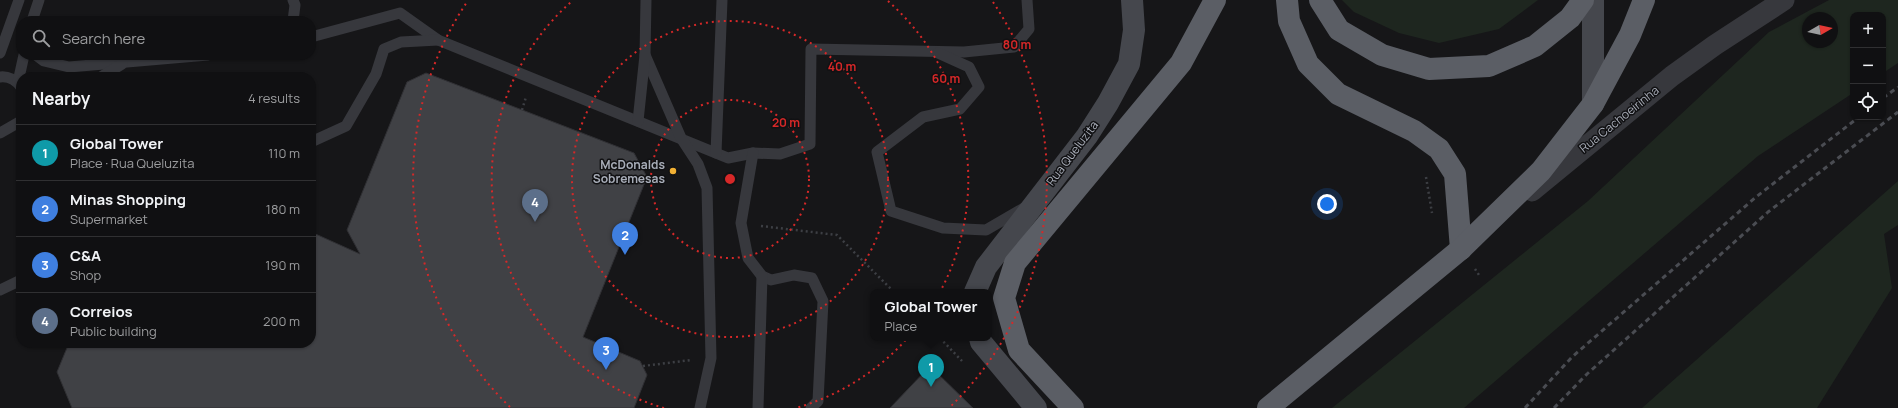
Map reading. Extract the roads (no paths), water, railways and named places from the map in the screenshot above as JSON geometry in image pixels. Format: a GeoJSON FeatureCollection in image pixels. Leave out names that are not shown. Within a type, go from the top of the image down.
{"type":"FeatureCollection","features":[{"type":"Feature","properties":{"kind":"highway"},"geometry":{"type":"LineString","coordinates":[[1073,408],[1019,350],[1004,298],[1015,263],[1181,63],[1215,0]]}},
{"type":"Feature","properties":{"kind":"highway"},"geometry":{"type":"LineString","coordinates":[[1287,0],[1289,21],[1308,64],[1338,94],[1414,131],[1439,149],[1455,174],[1461,249]]}},
{"type":"Feature","properties":{"kind":"highway"},"geometry":{"type":"LineString","coordinates":[[1320,0],[1339,30],[1382,55],[1429,69],[1489,66],[1535,46],[1570,18],[1583,0]]}},
{"type":"Feature","properties":{"kind":"highway"},"geometry":{"type":"LineString","coordinates":[[1268,408],[1461,249],[1541,171],[1594,104],[1630,35],[1644,0]]}},
{"type":"Feature","properties":{"kind":"main road","name":"Rua Queluzita"},"geometry":{"type":"LineString","coordinates":[[976,289],[986,267],[1036,200],[1087,136],[1108,103],[1129,64],[1134,30],[1132,0]]}},
{"type":"Feature","properties":{"kind":"main road"},"geometry":{"type":"LineString","coordinates":[[1593,0],[1594,104]]}},
{"type":"Feature","properties":{"kind":"main road"},"geometry":{"type":"LineString","coordinates":[[981,341],[1036,408]]}},
{"type":"Feature","properties":{"kind":"street","name":"Rua Cachoeirinha"},"geometry":{"type":"LineString","coordinates":[[1461,249],[1672,76],[1782,1]]}},
{"type":"Feature","properties":{"kind":"lane"},"geometry":{"type":"LineString","coordinates":[[0,53],[19,0]]}},
{"type":"Feature","properties":{"kind":"lane"},"geometry":{"type":"LineString","coordinates":[[34,16],[39,0]]}},
{"type":"Feature","properties":{"kind":"lane"},"geometry":{"type":"LineString","coordinates":[[293,0],[295,5],[294,16]]}},
{"type":"Feature","properties":{"kind":"lane"},"geometry":{"type":"LineString","coordinates":[[638,121],[645,55],[646,0]]}},
{"type":"Feature","properties":{"kind":"lane"},"geometry":{"type":"LineString","coordinates":[[716,153],[722,0]]}},
{"type":"Feature","properties":{"kind":"lane"},"geometry":{"type":"LineString","coordinates":[[316,36],[400,13],[438,40],[728,158],[753,153],[780,154],[810,144],[811,49],[933,50],[964,52],[1014,46],[1029,29],[1027,0]]}},
{"type":"Feature","properties":{"kind":"lane"},"geometry":{"type":"LineString","coordinates":[[316,140],[346,126],[376,74],[384,49],[401,42],[438,40]]}},
{"type":"Feature","properties":{"kind":"lane"},"geometry":{"type":"LineString","coordinates":[[933,50],[969,67],[979,87],[960,109],[923,117],[877,152],[891,210],[943,228],[986,230],[1036,200]]}},
{"type":"Feature","properties":{"kind":"lane"},"geometry":{"type":"LineString","coordinates":[[645,55],[681,138],[698,164],[707,188],[711,358],[700,408]]}},
{"type":"Feature","properties":{"kind":"lane"},"geometry":{"type":"LineString","coordinates":[[21,72],[23,60]]}},
{"type":"Feature","properties":{"kind":"lane"},"geometry":{"type":"LineString","coordinates":[[43,60],[69,67],[148,60]]}},
{"type":"Feature","properties":{"kind":"lane"},"geometry":{"type":"LineString","coordinates":[[109,72],[124,62]]}},
{"type":"Feature","properties":{"kind":"lane"},"geometry":{"type":"LineString","coordinates":[[0,77],[5,76],[16,82]]}},
{"type":"Feature","properties":{"kind":"lane"},"geometry":{"type":"LineString","coordinates":[[0,133],[16,124]]}},
{"type":"Feature","properties":{"kind":"lane"},"geometry":{"type":"LineString","coordinates":[[753,153],[741,223],[748,258],[762,276],[771,280],[794,275],[812,278],[823,301],[818,401],[811,408]]}},
{"type":"Feature","properties":{"kind":"lane"},"geometry":{"type":"LineString","coordinates":[[758,408],[762,276]]}},
{"type":"Feature","properties":{"kind":"lane"},"geometry":{"type":"LineString","coordinates":[[0,290],[16,282]]}},
{"type":"Feature","properties":{"kind":"railway"},"geometry":{"type":"LineString","coordinates":[[1886,96],[1898,87]]}},
{"type":"Feature","properties":{"kind":"railway"},"geometry":{"type":"LineString","coordinates":[[1554,408],[1587,374],[1768,212],[1898,112]]}},
{"type":"Feature","properties":{"kind":"railway"},"geometry":{"type":"LineString","coordinates":[[1525,408],[1572,357],[1756,197],[1855,120]]}},
{"type":"Feature","properties":{"kind":"place","name":"McDonalds Sobremesas"},"geometry":{"type":"Point","coordinates":[673,171]}},
{"type":"Feature","properties":{"kind":"place","name":"Correios"},"geometry":{"type":"Point","coordinates":[535,222]}},
{"type":"Feature","properties":{"kind":"place","name":"Minas Shopping"},"geometry":{"type":"Point","coordinates":[625,255]}},
{"type":"Feature","properties":{"kind":"place","name":"C&A"},"geometry":{"type":"Point","coordinates":[606,370]}},
{"type":"Feature","properties":{"kind":"place","name":"Global Tower"},"geometry":{"type":"Point","coordinates":[931,387]}}]}
